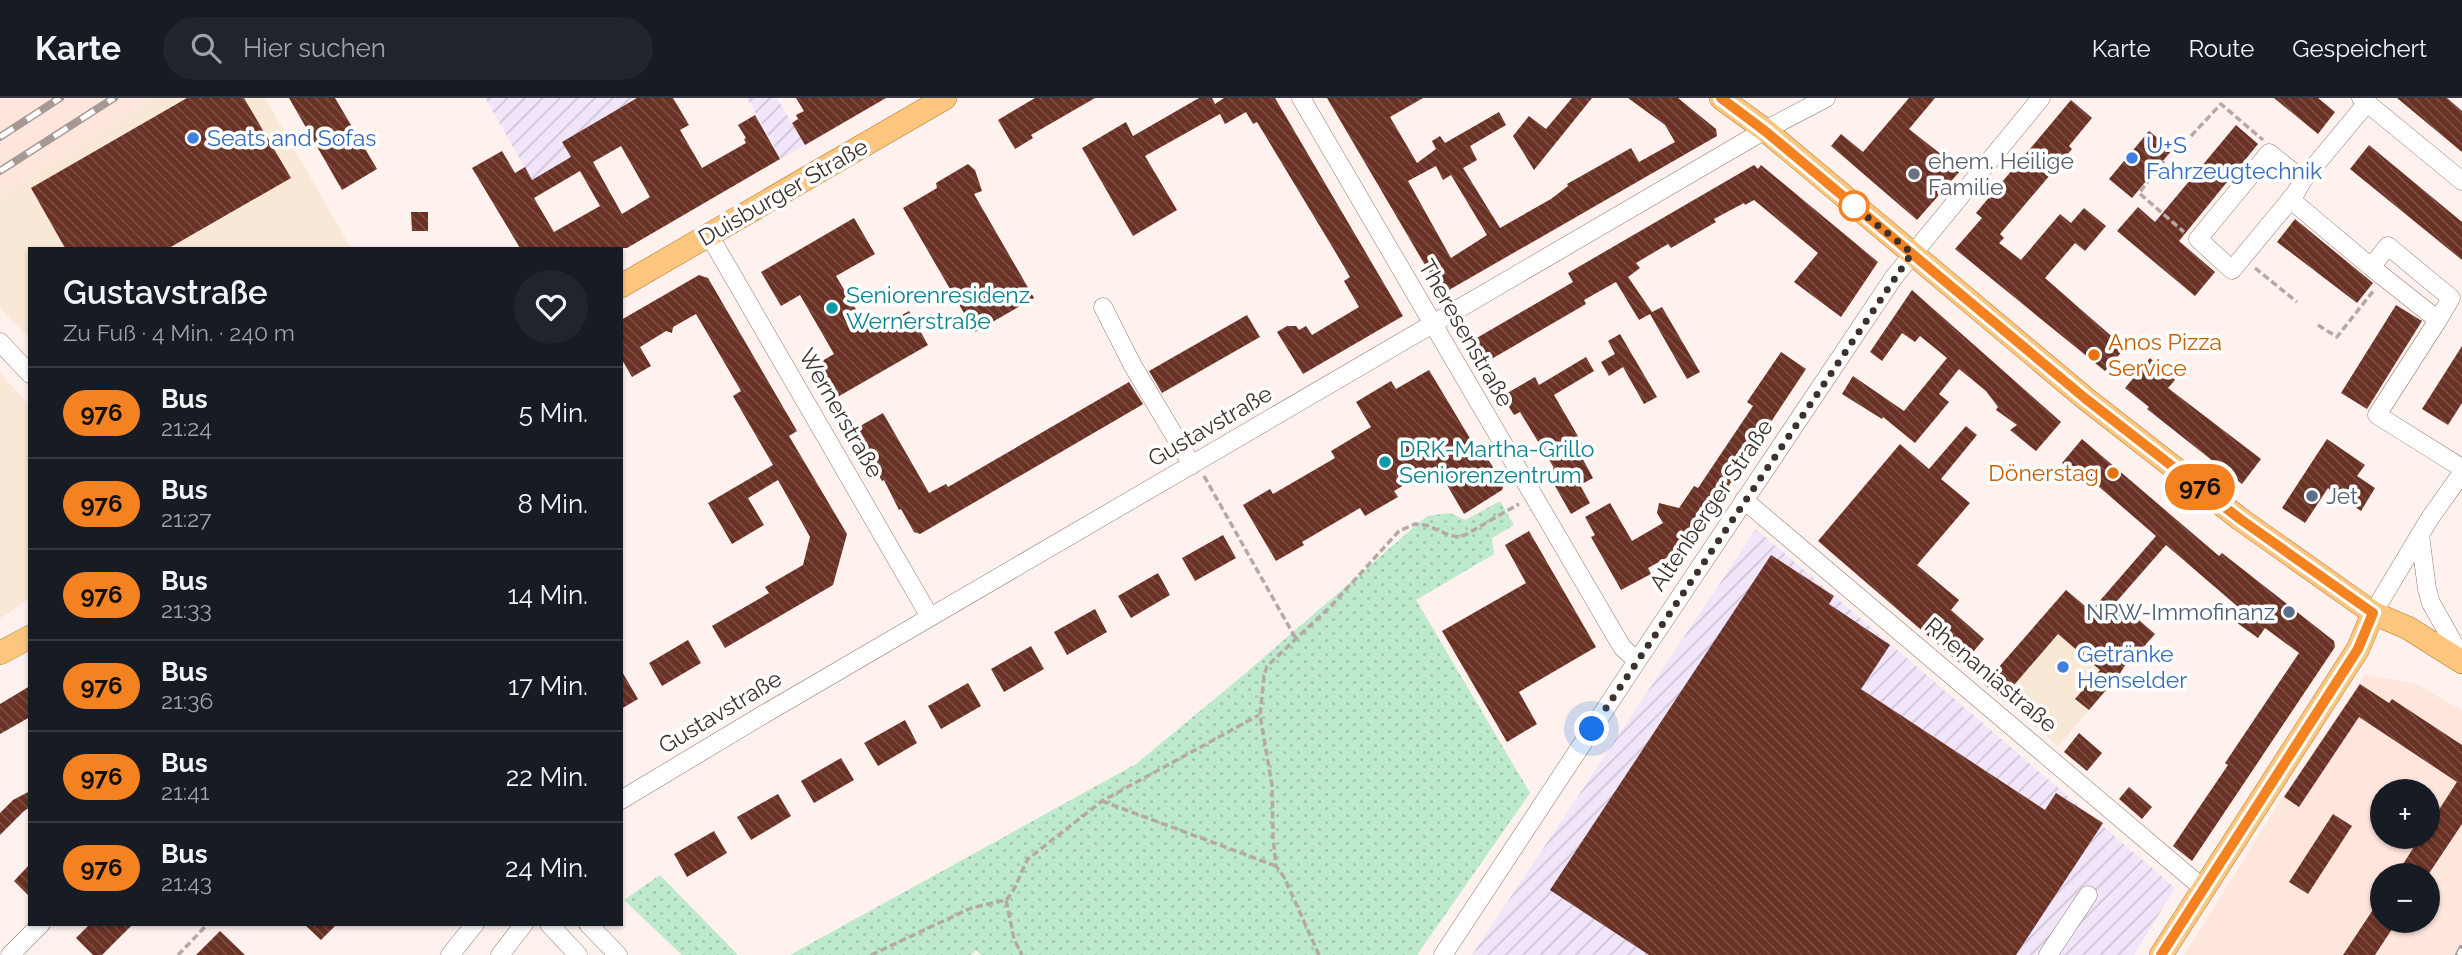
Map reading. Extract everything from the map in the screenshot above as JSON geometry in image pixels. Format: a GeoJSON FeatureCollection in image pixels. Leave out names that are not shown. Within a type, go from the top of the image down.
{"type":"FeatureCollection","features":[{"type":"Feature","properties":{"kind":"main road","name":"Duisburger Straße"},"geometry":{"type":"LineString","coordinates":[[623,285],[945,98]]}},
{"type":"Feature","properties":{"kind":"main road"},"geometry":{"type":"LineString","coordinates":[[1721,98],[1765,131],[2086,399],[2240,519],[2373,613],[2408,628],[2462,660]]}},
{"type":"Feature","properties":{"kind":"main road"},"geometry":{"type":"LineString","coordinates":[[2161,955],[2358,649],[2373,613]]}},
{"type":"Feature","properties":{"kind":"main road"},"geometry":{"type":"LineString","coordinates":[[0,653],[28,637]]}},
{"type":"Feature","properties":{"kind":"street","name":"Theresenstraße"},"geometry":{"type":"LineString","coordinates":[[1301,98],[1622,647],[1637,661]]}},
{"type":"Feature","properties":{"kind":"street","name":"Gustavstraße"},"geometry":{"type":"LineString","coordinates":[[623,799],[1432,324],[1826,98]]}},
{"type":"Feature","properties":{"kind":"street","name":"Altenberger Straße"},"geometry":{"type":"LineString","coordinates":[[1443,955],[1744,500],[1912,253],[2041,98]]}},
{"type":"Feature","properties":{"kind":"street"},"geometry":{"type":"LineString","coordinates":[[2303,180],[2269,153],[2198,239],[2232,270],[2290,200],[2364,101],[2462,181]]}},
{"type":"Feature","properties":{"kind":"street"},"geometry":{"type":"LineString","coordinates":[[2290,200],[2438,320]]}},
{"type":"Feature","properties":{"kind":"street","name":"Wernerstraße"},"geometry":{"type":"LineString","coordinates":[[709,235],[930,617]]}},
{"type":"Feature","properties":{"kind":"street"},"geometry":{"type":"LineString","coordinates":[[2373,613],[2462,471],[2377,415],[2451,298],[2388,246],[2377,272]]}},
{"type":"Feature","properties":{"kind":"street"},"geometry":{"type":"LineString","coordinates":[[1103,307],[1133,366],[1194,463]]}},
{"type":"Feature","properties":{"kind":"street"},"geometry":{"type":"LineString","coordinates":[[0,342],[28,372]]}},
{"type":"Feature","properties":{"kind":"street","name":"Rhenaniastraße"},"geometry":{"type":"LineString","coordinates":[[1744,500],[2204,889]]}},
{"type":"Feature","properties":{"kind":"street"},"geometry":{"type":"LineString","coordinates":[[2420,535],[2431,603],[2462,660]]}},
{"type":"Feature","properties":{"kind":"street"},"geometry":{"type":"LineString","coordinates":[[2048,955],[2088,895]]}},
{"type":"Feature","properties":{"kind":"street"},"geometry":{"type":"LineString","coordinates":[[10,955],[39,926]]}},
{"type":"Feature","properties":{"kind":"street"},"geometry":{"type":"LineString","coordinates":[[450,955],[456,926]]}},
{"type":"Feature","properties":{"kind":"street"},"geometry":{"type":"LineString","coordinates":[[450,955],[473,926]]}},
{"type":"Feature","properties":{"kind":"street"},"geometry":{"type":"LineString","coordinates":[[500,955],[522,926]]}},
{"type":"Feature","properties":{"kind":"street"},"geometry":{"type":"LineString","coordinates":[[551,926],[578,955]]}},
{"type":"Feature","properties":{"kind":"street"},"geometry":{"type":"LineString","coordinates":[[590,926],[618,955]]}},
{"type":"Feature","properties":{"kind":"path"},"geometry":{"type":"LineString","coordinates":[[2191,136],[2221,104],[2269,145],[2269,153]]}},
{"type":"Feature","properties":{"kind":"path"},"geometry":{"type":"LineString","coordinates":[[2164,161],[2139,193],[2188,236],[2198,239]]}},
{"type":"Feature","properties":{"kind":"path"},"geometry":{"type":"LineString","coordinates":[[2242,258],[2297,302]]}},
{"type":"Feature","properties":{"kind":"path"},"geometry":{"type":"LineString","coordinates":[[2318,325],[2337,337],[2377,272]]}},
{"type":"Feature","properties":{"kind":"path"},"geometry":{"type":"LineString","coordinates":[[1194,463],[1297,639]]}},
{"type":"Feature","properties":{"kind":"path"},"geometry":{"type":"LineString","coordinates":[[1319,955],[1284,877],[1276,866],[1272,785],[1259,715],[1267,666],[1331,606],[1399,531],[1407,526],[1426,525],[1458,537],[1533,495]]}},
{"type":"Feature","properties":{"kind":"path"},"geometry":{"type":"LineString","coordinates":[[871,955],[971,908],[1006,900],[1012,894],[1028,859],[1102,801],[1259,715]]}},
{"type":"Feature","properties":{"kind":"path"},"geometry":{"type":"LineString","coordinates":[[1102,801],[1276,866]]}},
{"type":"Feature","properties":{"kind":"path"},"geometry":{"type":"LineString","coordinates":[[1006,900],[1014,939],[1023,955]]}},
{"type":"Feature","properties":{"kind":"path"},"geometry":{"type":"LineString","coordinates":[[178,955],[206,926]]}},
{"type":"Feature","properties":{"kind":"shaded area"},"geometry":{"type":"Polygon","coordinates":[[[0,98],[153,98],[0,196],[0,98]]]}},
{"type":"Feature","properties":{"kind":"shaded area","name":"Seats and Sofas"},"geometry":{"type":"Polygon","coordinates":[[[153,98],[265,98],[350,247],[28,247],[28,337],[0,308],[0,196],[153,98]]]}},
{"type":"Feature","properties":{"kind":"shaded area"},"geometry":{"type":"Polygon","coordinates":[[[485,98],[673,98],[532,180],[485,98]]]}},
{"type":"Feature","properties":{"kind":"shaded area"},"geometry":{"type":"Polygon","coordinates":[[[747,98],[777,98],[805,145],[781,159],[747,98]]]}},
{"type":"Feature","properties":{"kind":"shaded area"},"geometry":{"type":"Polygon","coordinates":[[[0,373],[28,404],[28,599],[0,619],[0,373]]]}},
{"type":"Feature","properties":{"kind":"shaded area"},"geometry":{"type":"Polygon","coordinates":[[[1756,529],[2175,888],[2134,955],[1472,955],[1756,529]]]}},
{"type":"Feature","properties":{"kind":"shaded area","name":"Getränke Henselder"},"geometry":{"type":"Polygon","coordinates":[[[2066,590],[2091,611],[2085,619],[2133,659],[2058,746],[1984,684],[2066,590]]]}},
{"type":"Feature","properties":{"kind":"shaded area"},"geometry":{"type":"Polygon","coordinates":[[[2365,674],[2416,684],[2462,710],[2462,955],[2184,955],[2283,797],[2365,674]]]}},
{"type":"Feature","properties":{"kind":"green space"},"geometry":{"type":"Polygon","coordinates":[[[1500,501],[1514,525],[1492,538],[1494,554],[1416,600],[1530,793],[1417,955],[981,955],[976,950],[971,955],[790,955],[1136,764],[1427,516],[1450,513],[1465,520],[1500,501]]]}},
{"type":"Feature","properties":{"kind":"green space"},"geometry":{"type":"Polygon","coordinates":[[[660,875],[738,955],[682,955],[624,900],[660,875]]]}},
{"type":"Feature","properties":{"kind":"building","name":"Seats and Sofas"},"geometry":{"type":"Polygon","coordinates":[[[187,98],[244,98],[291,178],[171,247],[64,247],[31,188],[187,98]]]}},
{"type":"Feature","properties":{"kind":"building"},"geometry":{"type":"Polygon","coordinates":[[[289,98],[335,98],[377,169],[342,190],[289,98]]]}},
{"type":"Feature","properties":{"kind":"building"},"geometry":{"type":"Polygon","coordinates":[[[637,98],[673,98],[689,125],[680,130],[702,168],[746,143],[738,125],[755,115],[780,159],[627,248],[519,247],[472,168],[502,151],[515,173],[525,167],[532,180],[571,157],[562,142],[637,98]],[[621,146],[593,162],[622,214],[650,197],[621,146]],[[580,171],[534,198],[554,232],[600,206],[580,171]]]}},
{"type":"Feature","properties":{"kind":"building"},"geometry":{"type":"Polygon","coordinates":[[[796,98],[886,98],[805,145],[792,123],[798,119],[796,115],[804,111],[796,98]]]}},
{"type":"Feature","properties":{"kind":"building"},"geometry":{"type":"Polygon","coordinates":[[[1035,98],[1095,98],[1031,135],[1033,138],[1015,149],[998,120],[1035,98]]]}},
{"type":"Feature","properties":{"kind":"building"},"geometry":{"type":"Polygon","coordinates":[[[1199,98],[1212,98],[1215,104],[1224,98],[1275,98],[1403,316],[1303,374],[1277,332],[1287,326],[1296,326],[1299,330],[1306,326],[1312,335],[1359,307],[1344,281],[1350,277],[1257,122],[1253,124],[1246,112],[1225,124],[1220,114],[1145,156],[1177,210],[1133,236],[1082,148],[1126,122],[1133,136],[1199,98]]]}},
{"type":"Feature","properties":{"kind":"building"},"geometry":{"type":"Polygon","coordinates":[[[1327,98],[1423,98],[1390,117],[1417,163],[1436,149],[1432,141],[1440,136],[1445,143],[1499,112],[1506,125],[1470,146],[1477,160],[1463,168],[1500,228],[1551,199],[1568,186],[1567,184],[1631,148],[1639,162],[1675,142],[1665,125],[1628,98],[1678,98],[1716,129],[1717,136],[1442,294],[1327,98]],[[1436,166],[1408,181],[1451,258],[1487,235],[1451,175],[1443,180],[1436,166]]]}},
{"type":"Feature","properties":{"kind":"building"},"geometry":{"type":"Polygon","coordinates":[[[1572,98],[1592,98],[1534,170],[1513,136],[1529,116],[1546,129],[1572,98]]]}},
{"type":"Feature","properties":{"kind":"building","name":"ehem. Heilige Familie"},"geometry":{"type":"Polygon","coordinates":[[[1909,98],[1935,98],[1909,129],[1961,170],[1917,220],[1831,146],[1841,134],[1863,152],[1909,98]]]}},
{"type":"Feature","properties":{"kind":"building"},"geometry":{"type":"Polygon","coordinates":[[[2274,98],[2318,98],[2335,112],[2318,134],[2274,98]]]}},
{"type":"Feature","properties":{"kind":"building"},"geometry":{"type":"Polygon","coordinates":[[[2397,98],[2447,98],[2462,111],[2462,152],[2397,98]]]}},
{"type":"Feature","properties":{"kind":"building"},"geometry":{"type":"Polygon","coordinates":[[[2071,100],[2092,118],[2069,146],[2072,149],[2000,234],[2004,238],[1999,243],[2021,260],[2060,214],[2071,223],[2084,208],[2106,226],[2085,251],[2075,243],[2045,278],[2125,348],[2105,371],[1955,249],[1982,218],[1976,213],[2071,100]]]}},
{"type":"Feature","properties":{"kind":"building"},"geometry":{"type":"Polygon","coordinates":[[[2236,125],[2258,144],[2179,241],[2215,272],[2195,296],[2117,231],[2138,207],[2155,222],[2236,125]]]}},
{"type":"Feature","properties":{"kind":"building"},"geometry":{"type":"Polygon","coordinates":[[[2149,131],[2172,150],[2132,198],[2109,179],[2149,131]]]}},
{"type":"Feature","properties":{"kind":"building"},"geometry":{"type":"Polygon","coordinates":[[[2369,145],[2462,222],[2462,260],[2350,169],[2369,145]]]}},
{"type":"Feature","properties":{"kind":"building"},"geometry":{"type":"Polygon","coordinates":[[[968,164],[975,170],[982,191],[974,194],[1034,298],[975,332],[903,208],[937,188],[936,183],[968,164]]]}},
{"type":"Feature","properties":{"kind":"building"},"geometry":{"type":"Polygon","coordinates":[[[1754,165],[1758,169],[1761,165],[1878,262],[1841,317],[1794,282],[1818,253],[1754,200],[1714,219],[1716,222],[1671,248],[1668,244],[1636,263],[1640,268],[1628,277],[1652,312],[1662,307],[1700,372],[1687,379],[1650,314],[1639,320],[1616,282],[1584,300],[1586,304],[1488,361],[1475,339],[1573,282],[1568,273],[1754,165]]]}},
{"type":"Feature","properties":{"kind":"building"},"geometry":{"type":"Polygon","coordinates":[[[411,212],[428,212],[428,231],[412,231],[411,212]]]}},
{"type":"Feature","properties":{"kind":"building","name":"Seniorenresidenz Wernerstraße"},"geometry":{"type":"Polygon","coordinates":[[[854,218],[875,254],[836,276],[870,333],[909,311],[928,345],[834,399],[815,365],[834,354],[800,295],[781,306],[761,272],[854,218]]]}},
{"type":"Feature","properties":{"kind":"building"},"geometry":{"type":"Polygon","coordinates":[[[2295,219],[2373,283],[2357,303],[2277,242],[2295,219]]]}},
{"type":"Feature","properties":{"kind":"building"},"geometry":{"type":"Polygon","coordinates":[[[699,275],[708,278],[797,431],[789,436],[847,534],[833,585],[725,648],[712,626],[769,593],[765,587],[803,565],[810,537],[778,480],[748,498],[764,525],[732,544],[708,503],[773,465],[733,396],[741,391],[696,314],[673,327],[672,333],[666,331],[640,347],[651,366],[632,377],[623,361],[623,319],[699,275]]]}},
{"type":"Feature","properties":{"kind":"building"},"geometry":{"type":"Polygon","coordinates":[[[1912,290],[2061,422],[2036,451],[2010,430],[2017,425],[1996,410],[1998,407],[1986,391],[1959,369],[1939,394],[1949,402],[1915,443],[1883,417],[1882,419],[1842,394],[1853,376],[1904,411],[1947,358],[1920,336],[1915,342],[1902,333],[1882,361],[1870,352],[1912,290]]]}},
{"type":"Feature","properties":{"kind":"building"},"geometry":{"type":"Polygon","coordinates":[[[2396,305],[2422,321],[2367,409],[2341,393],[2396,305]]]}},
{"type":"Feature","properties":{"kind":"building"},"geometry":{"type":"Polygon","coordinates":[[[1247,315],[1260,337],[1162,393],[1149,371],[1247,315]]]}},
{"type":"Feature","properties":{"kind":"building"},"geometry":{"type":"Polygon","coordinates":[[[1620,334],[1657,397],[1644,404],[1623,367],[1609,376],[1601,362],[1615,354],[1608,341],[1620,334]]]}},
{"type":"Feature","properties":{"kind":"building"},"geometry":{"type":"Polygon","coordinates":[[[2462,346],[2462,403],[2448,425],[2422,409],[2462,346]]]}},
{"type":"Feature","properties":{"kind":"building"},"geometry":{"type":"Polygon","coordinates":[[[1781,352],[1806,369],[1718,502],[1688,546],[1648,568],[1651,574],[1621,590],[1591,537],[1595,535],[1585,517],[1610,503],[1632,541],[1663,523],[1657,513],[1659,503],[1679,508],[1694,486],[1698,488],[1753,406],[1747,402],[1781,352]]]}},
{"type":"Feature","properties":{"kind":"building"},"geometry":{"type":"Polygon","coordinates":[[[1586,357],[1594,371],[1554,395],[1586,450],[1580,454],[1593,478],[1580,485],[1590,503],[1571,514],[1547,472],[1554,468],[1520,412],[1514,415],[1502,396],[1535,377],[1539,385],[1586,357]]]}},
{"type":"Feature","properties":{"kind":"building"},"geometry":{"type":"Polygon","coordinates":[[[2150,358],[2175,380],[2168,388],[2261,459],[2242,484],[2147,409],[2149,407],[2125,388],[2150,358]]]}},
{"type":"Feature","properties":{"kind":"building","name":"DRK-Martha-Grillo Seniorenzentrum"},"geometry":{"type":"Polygon","coordinates":[[[1429,370],[1480,455],[1484,453],[1502,481],[1502,490],[1464,514],[1436,466],[1394,491],[1398,497],[1365,516],[1360,508],[1302,542],[1304,545],[1276,561],[1243,505],[1270,489],[1273,494],[1335,458],[1331,451],[1371,427],[1356,402],[1391,381],[1396,389],[1429,370]]]}},
{"type":"Feature","properties":{"kind":"building"},"geometry":{"type":"Polygon","coordinates":[[[1129,382],[1143,404],[920,534],[914,532],[901,509],[899,510],[853,430],[883,413],[929,493],[946,484],[948,487],[1129,382]]]}},
{"type":"Feature","properties":{"kind":"building"},"geometry":{"type":"Polygon","coordinates":[[[1966,426],[1977,435],[1941,479],[1970,503],[1917,565],[1959,600],[1951,610],[1984,639],[1962,665],[1818,541],[1900,444],[1929,469],[1966,426]]]}},
{"type":"Feature","properties":{"kind":"building"},"geometry":{"type":"Polygon","coordinates":[[[2082,439],[2219,556],[2222,553],[2334,641],[2335,647],[2192,861],[2173,846],[2299,653],[2265,628],[2258,638],[2229,617],[2237,606],[2166,545],[2117,601],[2155,634],[2133,659],[2130,657],[2119,675],[2089,710],[2075,699],[2100,670],[2058,634],[2002,699],[1984,684],[2066,590],[2091,611],[2156,536],[2090,479],[2086,483],[2062,463],[2082,439]]]}},
{"type":"Feature","properties":{"kind":"building"},"geometry":{"type":"Polygon","coordinates":[[[2327,439],[2365,465],[2357,476],[2375,488],[2361,511],[2328,488],[2305,523],[2282,508],[2327,439]]]}},
{"type":"Feature","properties":{"kind":"building"},"geometry":{"type":"Polygon","coordinates":[[[1529,531],[1596,647],[1519,692],[1537,724],[1507,742],[1442,631],[1526,583],[1505,545],[1529,531]]]}},
{"type":"Feature","properties":{"kind":"building"},"geometry":{"type":"Polygon","coordinates":[[[1223,535],[1236,558],[1195,581],[1182,558],[1223,535]]]}},
{"type":"Feature","properties":{"kind":"building"},"geometry":{"type":"Polygon","coordinates":[[[1771,555],[1834,596],[1829,604],[1890,645],[1861,689],[2045,810],[2056,793],[2103,823],[2016,955],[1649,955],[1550,890],[1771,555]]]}},
{"type":"Feature","properties":{"kind":"building"},"geometry":{"type":"Polygon","coordinates":[[[1158,573],[1170,595],[1131,618],[1118,596],[1158,573]]]}},
{"type":"Feature","properties":{"kind":"building"},"geometry":{"type":"Polygon","coordinates":[[[1095,609],[1107,632],[1067,655],[1054,632],[1095,609]]]}},
{"type":"Feature","properties":{"kind":"building"},"geometry":{"type":"Polygon","coordinates":[[[688,640],[701,663],[662,686],[649,663],[688,640]]]}},
{"type":"Feature","properties":{"kind":"building"},"geometry":{"type":"Polygon","coordinates":[[[1031,646],[1044,669],[1004,692],[991,669],[1031,646]]]}},
{"type":"Feature","properties":{"kind":"building"},"geometry":{"type":"Polygon","coordinates":[[[623,673],[638,699],[623,708],[623,673]]]}},
{"type":"Feature","properties":{"kind":"building"},"geometry":{"type":"Polygon","coordinates":[[[968,683],[981,706],[941,729],[928,706],[968,683]]]}},
{"type":"Feature","properties":{"kind":"building"},"geometry":{"type":"Polygon","coordinates":[[[2360,684],[2389,703],[2392,699],[2462,745],[2462,824],[2436,863],[2404,863],[2413,849],[2440,849],[2440,808],[2457,782],[2359,717],[2299,807],[2284,797],[2360,684]]]}},
{"type":"Feature","properties":{"kind":"building"},"geometry":{"type":"Polygon","coordinates":[[[28,687],[28,718],[0,734],[0,704],[28,687]]]}},
{"type":"Feature","properties":{"kind":"building"},"geometry":{"type":"Polygon","coordinates":[[[905,720],[917,743],[878,766],[864,743],[905,720]]]}},
{"type":"Feature","properties":{"kind":"building"},"geometry":{"type":"Polygon","coordinates":[[[2079,733],[2102,753],[2087,771],[2064,752],[2079,733]]]}},
{"type":"Feature","properties":{"kind":"building"},"geometry":{"type":"Polygon","coordinates":[[[841,758],[854,780],[814,803],[801,781],[841,758]]]}},
{"type":"Feature","properties":{"kind":"building"},"geometry":{"type":"Polygon","coordinates":[[[2129,787],[2152,807],[2142,819],[2119,799],[2129,787]]]}},
{"type":"Feature","properties":{"kind":"building"},"geometry":{"type":"Polygon","coordinates":[[[28,792],[28,808],[0,835],[0,813],[13,800],[28,792]]]}},
{"type":"Feature","properties":{"kind":"building"},"geometry":{"type":"Polygon","coordinates":[[[778,794],[791,816],[751,840],[737,817],[778,794]]]}},
{"type":"Feature","properties":{"kind":"building"},"geometry":{"type":"Polygon","coordinates":[[[2333,814],[2352,826],[2308,894],[2289,882],[2333,814]]]}},
{"type":"Feature","properties":{"kind":"building"},"geometry":{"type":"Polygon","coordinates":[[[714,831],[727,853],[687,877],[674,854],[714,831]]]}},
{"type":"Feature","properties":{"kind":"building"},"geometry":{"type":"Polygon","coordinates":[[[28,866],[28,895],[14,881],[28,866]]]}},
{"type":"Feature","properties":{"kind":"building"},"geometry":{"type":"Polygon","coordinates":[[[2370,914],[2370,933],[2389,933],[2375,955],[2343,955],[2370,914]]]}},
{"type":"Feature","properties":{"kind":"building"},"geometry":{"type":"Polygon","coordinates":[[[88,926],[131,926],[102,955],[93,955],[76,938],[88,926]]]}},
{"type":"Feature","properties":{"kind":"building"},"geometry":{"type":"Polygon","coordinates":[[[306,926],[335,926],[321,940],[306,926]]]}},
{"type":"Feature","properties":{"kind":"building"},"geometry":{"type":"Polygon","coordinates":[[[220,931],[245,955],[196,955],[220,931]]]}},
{"type":"Feature","properties":{"kind":"railway"},"geometry":{"type":"LineString","coordinates":[[0,137],[60,98]]}},
{"type":"Feature","properties":{"kind":"railway"},"geometry":{"type":"LineString","coordinates":[[0,171],[114,98]]}},
{"type":"Feature","properties":{"kind":"railway"},"geometry":{"type":"LineString","coordinates":[[2459,955],[2462,949]]}},
{"type":"Feature","properties":{"kind":"bus line","name":"976"},"geometry":{"type":"LineString","coordinates":[[1721,98],[1765,131],[2086,399],[2240,519],[2373,613],[2358,649],[2161,955]]}},
{"type":"Feature","properties":{"kind":"place","name":"Seats and Sofas"},"geometry":{"type":"Point","coordinates":[193,138]}},
{"type":"Feature","properties":{"kind":"place","name":"U+S Fahrzeugtechnik"},"geometry":{"type":"Point","coordinates":[2132,158]}},
{"type":"Feature","properties":{"kind":"place","name":"ehem. Heilige Familie"},"geometry":{"type":"Point","coordinates":[1914,174]}},
{"type":"Feature","properties":{"kind":"place","name":"Seniorenresidenz Wernerstraße"},"geometry":{"type":"Point","coordinates":[832,308]}},
{"type":"Feature","properties":{"kind":"place","name":"Anos Pizza Service"},"geometry":{"type":"Point","coordinates":[2094,355]}},
{"type":"Feature","properties":{"kind":"place","name":"DRK-Martha-Grillo Seniorenzentrum"},"geometry":{"type":"Point","coordinates":[1385,462]}},
{"type":"Feature","properties":{"kind":"place","name":"Dönerstag"},"geometry":{"type":"Point","coordinates":[2113,473]}},
{"type":"Feature","properties":{"kind":"place","name":"Jet"},"geometry":{"type":"Point","coordinates":[2312,496]}},
{"type":"Feature","properties":{"kind":"place","name":"NRW-Immofinanz"},"geometry":{"type":"Point","coordinates":[2289,612]}},
{"type":"Feature","properties":{"kind":"place","name":"Getränke Henselder"},"geometry":{"type":"Point","coordinates":[2063,667]}},
{"type":"Feature","properties":{"kind":"route"},"geometry":{"type":"LineString","coordinates":[[1592,729],[1912,253],[1854,206]]}}]}
